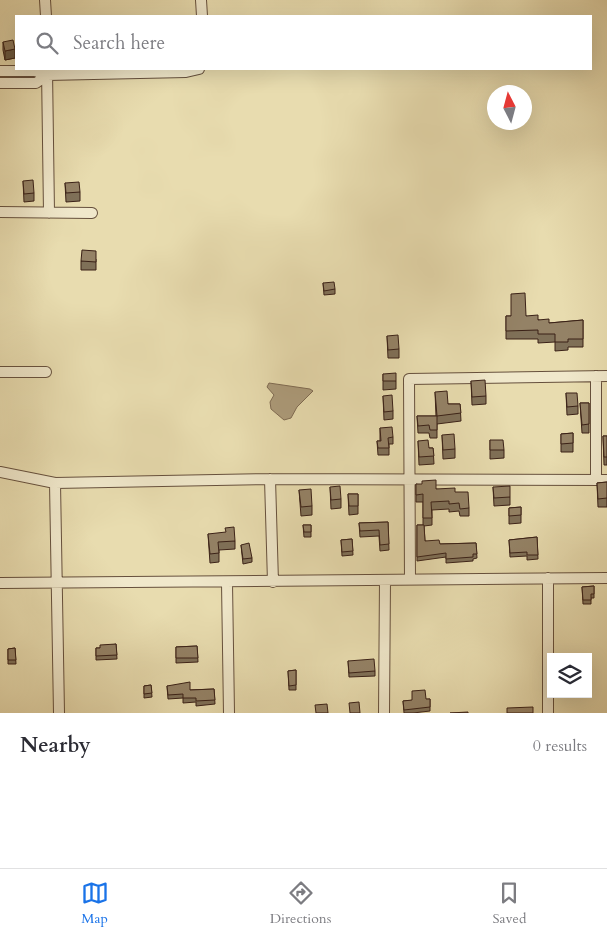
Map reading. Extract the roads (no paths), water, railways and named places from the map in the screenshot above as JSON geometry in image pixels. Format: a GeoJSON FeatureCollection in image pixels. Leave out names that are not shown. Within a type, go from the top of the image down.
{"type":"FeatureCollection","features":[{"type":"Feature","properties":{"kind":"street"},"geometry":{"type":"LineString","coordinates":[[45,0],[46,15]]}},
{"type":"Feature","properties":{"kind":"street"},"geometry":{"type":"LineString","coordinates":[[201,0],[202,15]]}},
{"type":"Feature","properties":{"kind":"street"},"geometry":{"type":"LineString","coordinates":[[0,71],[186,72],[195,70]]}},
{"type":"Feature","properties":{"kind":"street"},"geometry":{"type":"LineString","coordinates":[[0,83],[36,83],[47,72]]}},
{"type":"Feature","properties":{"kind":"street"},"geometry":{"type":"LineString","coordinates":[[47,72],[49,213]]}},
{"type":"Feature","properties":{"kind":"street"},"geometry":{"type":"LineString","coordinates":[[0,212],[92,213]]}},
{"type":"Feature","properties":{"kind":"street"},"geometry":{"type":"LineString","coordinates":[[0,372],[46,372]]}},
{"type":"Feature","properties":{"kind":"street"},"geometry":{"type":"LineString","coordinates":[[0,472],[55,483],[270,479],[409,481],[602,480],[596,376]]}},
{"type":"Feature","properties":{"kind":"street"},"geometry":{"type":"LineString","coordinates":[[410,579],[409,379],[607,376]]}},
{"type":"Feature","properties":{"kind":"street"},"geometry":{"type":"LineString","coordinates":[[270,479],[273,582]]}},
{"type":"Feature","properties":{"kind":"street"},"geometry":{"type":"LineString","coordinates":[[55,483],[59,713]]}},
{"type":"Feature","properties":{"kind":"street"},"geometry":{"type":"LineString","coordinates":[[548,578],[548,713]]}},
{"type":"Feature","properties":{"kind":"street"},"geometry":{"type":"LineString","coordinates":[[0,583],[227,583],[410,579],[607,578]]}},
{"type":"Feature","properties":{"kind":"street"},"geometry":{"type":"LineString","coordinates":[[384,713],[385,580]]}},
{"type":"Feature","properties":{"kind":"street"},"geometry":{"type":"LineString","coordinates":[[227,583],[229,713]]}}]}
